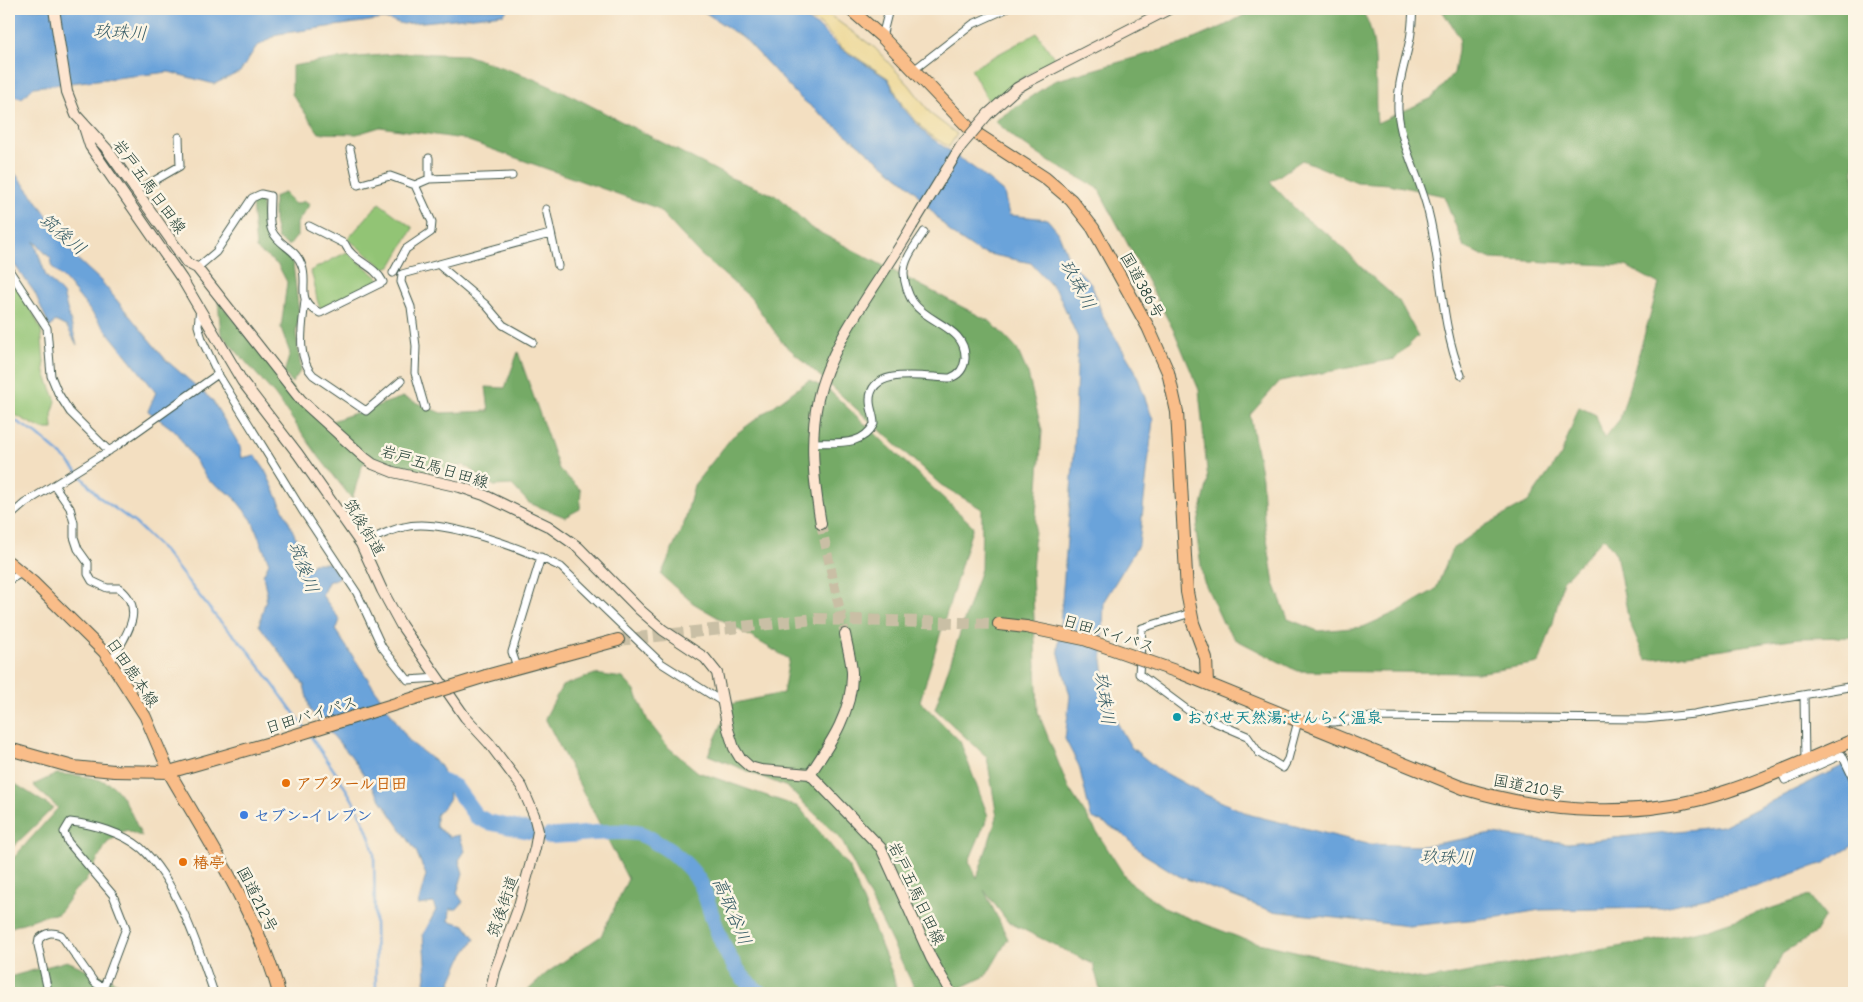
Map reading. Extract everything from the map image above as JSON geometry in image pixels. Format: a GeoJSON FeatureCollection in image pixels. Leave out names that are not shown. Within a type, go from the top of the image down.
{"type":"FeatureCollection","features":[{"type":"Feature","properties":{"kind":"highway","name":"国道386号"},"geometry":{"type":"LineString","coordinates":[[850,9],[915,69],[940,99],[971,130],[1045,178],[1071,200],[1093,228],[1148,327],[1168,372],[1177,412],[1191,613],[1206,658],[1206,683]]}},
{"type":"Feature","properties":{"kind":"highway","name":"日田バイパス"},"geometry":{"type":"LineString","coordinates":[[999,624],[1026,627],[1084,639],[1206,683]]}},
{"type":"Feature","properties":{"kind":"highway","name":"日田バイパス"},"geometry":{"type":"LineString","coordinates":[[9,749],[72,768],[168,772],[270,743],[486,676],[618,640]]}},
{"type":"Feature","properties":{"kind":"highway","name":"国道210号"},"geometry":{"type":"LineString","coordinates":[[1206,683],[1464,788],[1493,797],[1567,810],[1617,810],[1670,805],[1726,792],[1781,772],[1854,740]]}},
{"type":"Feature","properties":{"kind":"highway","name":"国道212号"},"geometry":{"type":"LineString","coordinates":[[168,772],[221,864],[262,943],[279,993]]}},
{"type":"Feature","properties":{"kind":"main road","name":"日田鹿本線"},"geometry":{"type":"LineString","coordinates":[[9,562],[104,652],[145,716],[168,772]]}},
{"type":"Feature","properties":{"kind":"street","name":"岩戸五馬日田線"},"geometry":{"type":"LineString","coordinates":[[54,9],[71,105],[83,125],[106,148],[133,189],[188,263],[197,268],[301,400],[373,464],[393,472],[460,487],[484,495],[548,526],[578,547],[640,610],[663,630],[705,658],[717,673],[721,701],[734,748],[750,767],[810,774],[881,848],[931,958],[951,993]]}},
{"type":"Feature","properties":{"kind":"street"},"geometry":{"type":"LineString","coordinates":[[882,37],[889,9]]}},
{"type":"Feature","properties":{"kind":"street"},"geometry":{"type":"LineString","coordinates":[[915,69],[973,24],[1006,9]]}},
{"type":"Feature","properties":{"kind":"street"},"geometry":{"type":"LineString","coordinates":[[821,524],[813,473],[814,443],[818,400],[832,359],[842,338],[961,146],[1001,101],[1029,80],[1169,9]]}},
{"type":"Feature","properties":{"kind":"street"},"geometry":{"type":"LineString","coordinates":[[1413,9],[1410,39],[1398,83],[1398,111],[1402,136],[1428,210],[1447,327],[1452,351],[1461,375]]}},
{"type":"Feature","properties":{"kind":"street","name":"筑後街道"},"geometry":{"type":"LineString","coordinates":[[83,125],[90,146],[200,308],[242,381],[298,454],[361,544],[382,590],[401,625],[465,717],[489,743],[522,787],[534,815],[538,831],[525,884],[495,971],[490,993]]}},
{"type":"Feature","properties":{"kind":"street"},"geometry":{"type":"LineString","coordinates":[[133,189],[145,186],[180,166],[179,137]]}},
{"type":"Feature","properties":{"kind":"street"},"geometry":{"type":"LineString","coordinates":[[350,149],[358,185],[390,176],[415,185],[429,179],[512,176]]}},
{"type":"Feature","properties":{"kind":"street"},"geometry":{"type":"LineString","coordinates":[[428,158],[429,179]]}},
{"type":"Feature","properties":{"kind":"street"},"geometry":{"type":"LineString","coordinates":[[393,273],[406,249],[431,232],[432,222],[415,185]]}},
{"type":"Feature","properties":{"kind":"street"},"geometry":{"type":"LineString","coordinates":[[197,268],[225,242],[252,198],[261,194],[270,196],[271,229],[277,240],[296,253],[303,267],[306,300],[301,334],[306,368],[313,375],[366,411],[401,380]]}},
{"type":"Feature","properties":{"kind":"street"},"geometry":{"type":"LineString","coordinates":[[546,209],[558,266]]}},
{"type":"Feature","properties":{"kind":"street"},"geometry":{"type":"LineString","coordinates":[[306,300],[310,308],[320,312],[383,282],[378,272],[348,251],[345,244],[309,226]]}},
{"type":"Feature","properties":{"kind":"street"},"geometry":{"type":"LineString","coordinates":[[814,443],[860,440],[869,434],[874,424],[870,401],[873,387],[882,379],[895,376],[950,378],[958,375],[964,364],[966,351],[960,340],[950,328],[922,311],[913,302],[905,284],[906,261],[924,232]]}},
{"type":"Feature","properties":{"kind":"street"},"geometry":{"type":"LineString","coordinates":[[380,276],[393,273],[402,274],[550,234]]}},
{"type":"Feature","properties":{"kind":"street"},"geometry":{"type":"LineString","coordinates":[[439,264],[486,305],[503,325],[534,342]]}},
{"type":"Feature","properties":{"kind":"street"},"geometry":{"type":"LineString","coordinates":[[9,270],[47,328],[51,376],[58,394],[70,412],[109,450]]}},
{"type":"Feature","properties":{"kind":"street"},"geometry":{"type":"LineString","coordinates":[[402,274],[401,282],[412,306],[416,346],[415,373],[425,408]]}},
{"type":"Feature","properties":{"kind":"street"},"geometry":{"type":"LineString","coordinates":[[200,308],[198,326],[203,342],[218,374],[302,510],[357,593],[382,647],[408,680],[438,678]]}},
{"type":"Feature","properties":{"kind":"street"},"geometry":{"type":"LineString","coordinates":[[9,517],[25,503],[118,445],[218,374]]}},
{"type":"Feature","properties":{"kind":"street"},"geometry":{"type":"LineString","coordinates":[[54,485],[70,508],[74,523],[74,537],[78,549],[88,563],[88,574],[92,581],[107,588],[119,588],[128,595],[132,604],[134,617],[111,662]]}},
{"type":"Feature","properties":{"kind":"street"},"geometry":{"type":"LineString","coordinates":[[361,544],[404,526],[431,524],[457,529],[541,557],[561,567],[660,663],[721,701]]}},
{"type":"Feature","properties":{"kind":"street"},"geometry":{"type":"LineString","coordinates":[[517,667],[512,652],[541,557]]}},
{"type":"Feature","properties":{"kind":"street"},"geometry":{"type":"LineString","coordinates":[[9,580],[22,573]]}},
{"type":"Feature","properties":{"kind":"street"},"geometry":{"type":"LineString","coordinates":[[1191,613],[1142,628],[1139,674],[1189,711],[1247,736],[1259,753],[1283,768],[1288,759],[1298,721],[1334,722],[1372,717],[1645,719],[1694,714],[1854,686]]}},
{"type":"Feature","properties":{"kind":"street"},"geometry":{"type":"LineString","coordinates":[[810,774],[836,736],[848,702],[852,672],[845,634]]}},
{"type":"Feature","properties":{"kind":"street"},"geometry":{"type":"LineString","coordinates":[[1804,696],[1805,761]]}},
{"type":"Feature","properties":{"kind":"street"},"geometry":{"type":"LineString","coordinates":[[1781,772],[1785,780],[1842,754],[1854,780]]}},
{"type":"Feature","properties":{"kind":"street"},"geometry":{"type":"LineString","coordinates":[[48,991],[38,945],[39,939],[44,934],[49,932],[61,935],[94,982],[100,986],[105,984],[111,972],[126,928],[113,894],[68,842],[64,832],[70,822],[80,822],[127,838],[140,848],[155,864],[177,900],[201,955],[214,993]]}},
{"type":"Feature","properties":{"kind":"green space"},"geometry":{"type":"Polygon","coordinates":[[[1255,9],[1360,9],[1367,19],[1374,47],[1377,123],[1432,98],[1454,73],[1460,38],[1441,9],[1854,9],[1854,637],[1799,638],[1646,660],[1629,621],[1616,554],[1604,537],[1563,581],[1553,623],[1539,663],[1478,673],[1297,671],[1235,639],[1223,623],[1203,579],[1196,531],[1208,481],[1199,390],[1175,333],[1098,188],[1050,162],[1017,140],[995,121],[1054,81],[1182,44],[1224,26],[1255,9]],[[1302,160],[1270,182],[1302,216],[1333,238],[1361,267],[1399,301],[1418,336],[1395,359],[1280,381],[1250,415],[1262,478],[1264,521],[1274,583],[1288,619],[1318,631],[1363,627],[1399,611],[1436,589],[1452,549],[1486,525],[1528,502],[1561,455],[1579,407],[1596,415],[1604,439],[1620,419],[1659,284],[1626,266],[1491,259],[1464,247],[1444,196],[1389,184],[1357,182],[1302,160]]]}},
{"type":"Feature","properties":{"kind":"green space"},"geometry":{"type":"Polygon","coordinates":[[[1037,33],[1055,59],[1019,80],[989,102],[971,69],[1037,33]]]}},
{"type":"Feature","properties":{"kind":"green space"},"geometry":{"type":"Polygon","coordinates":[[[406,53],[466,55],[529,77],[572,96],[731,178],[779,197],[811,228],[991,322],[1017,349],[1028,374],[1042,431],[1032,572],[1038,712],[1068,787],[1128,881],[1168,910],[1246,940],[1423,980],[1652,941],[1708,929],[1809,896],[1825,916],[1815,933],[1782,954],[1764,993],[1101,993],[1093,964],[1008,922],[984,890],[1008,939],[986,976],[948,993],[917,993],[841,839],[787,787],[708,755],[731,704],[783,693],[789,659],[693,603],[661,575],[685,521],[694,485],[732,437],[809,380],[831,392],[973,526],[920,701],[960,741],[988,816],[969,861],[977,878],[997,817],[987,757],[935,709],[981,569],[982,509],[941,485],[782,342],[750,297],[700,254],[657,208],[463,139],[380,127],[357,134],[319,133],[292,94],[292,66],[335,59],[406,53]]]}},
{"type":"Feature","properties":{"kind":"green space"},"geometry":{"type":"Polygon","coordinates":[[[284,193],[295,204],[305,201],[310,204],[297,223],[297,236],[289,246],[278,239],[274,221],[274,197],[284,193]]]}},
{"type":"Feature","properties":{"kind":"green space"},"geometry":{"type":"Polygon","coordinates":[[[261,200],[267,238],[286,253],[293,264],[299,313],[296,333],[301,370],[292,383],[284,373],[290,353],[281,328],[287,282],[278,265],[256,249],[252,203],[261,200]]]}},
{"type":"Feature","properties":{"kind":"green space"},"geometry":{"type":"Polygon","coordinates":[[[379,203],[413,228],[391,266],[384,268],[348,239],[379,203]]]}},
{"type":"Feature","properties":{"kind":"green space"},"geometry":{"type":"Polygon","coordinates":[[[347,252],[381,280],[321,310],[310,271],[347,252]]]}},
{"type":"Feature","properties":{"kind":"green space"},"geometry":{"type":"Polygon","coordinates":[[[9,276],[26,299],[41,329],[45,373],[56,401],[52,414],[53,429],[42,429],[9,412],[9,276]]]}},
{"type":"Feature","properties":{"kind":"green space"},"geometry":{"type":"Polygon","coordinates":[[[218,301],[323,424],[403,397],[441,413],[489,411],[486,387],[505,388],[518,352],[559,469],[581,490],[580,509],[565,517],[529,503],[512,485],[494,486],[464,465],[434,473],[363,463],[352,499],[319,457],[275,395],[221,334],[218,301]]]}},
{"type":"Feature","properties":{"kind":"green space"},"geometry":{"type":"Polygon","coordinates":[[[595,674],[623,678],[635,691],[648,721],[669,748],[698,772],[799,807],[850,869],[893,975],[897,993],[525,993],[548,972],[601,936],[628,879],[545,718],[562,686],[595,674]]]}},
{"type":"Feature","properties":{"kind":"green space"},"geometry":{"type":"Polygon","coordinates":[[[57,774],[77,775],[110,784],[120,793],[142,837],[126,830],[107,843],[85,882],[75,890],[58,914],[46,915],[9,928],[9,863],[58,808],[33,785],[57,774]]]}},
{"type":"Feature","properties":{"kind":"green space"},"geometry":{"type":"Polygon","coordinates":[[[9,780],[53,808],[14,846],[9,845],[9,780]]]}},
{"type":"Feature","properties":{"kind":"green space"},"geometry":{"type":"Polygon","coordinates":[[[67,961],[141,993],[9,993],[9,977],[67,961]]]}},
{"type":"Feature","properties":{"kind":"sand"},"geometry":{"type":"Polygon","coordinates":[[[794,9],[821,9],[875,48],[910,86],[932,115],[957,134],[949,147],[928,134],[903,106],[888,78],[841,47],[821,25],[794,9]]]}},
{"type":"Feature","properties":{"kind":"water","name":"玖珠川"},"geometry":{"type":"Polygon","coordinates":[[[9,9],[508,9],[504,14],[403,24],[384,19],[278,34],[256,47],[240,72],[214,84],[169,72],[34,87],[22,98],[9,95],[9,9]]]}},
{"type":"Feature","properties":{"kind":"water","name":"玖珠川"},"geometry":{"type":"Polygon","coordinates":[[[700,9],[789,9],[820,28],[840,48],[888,79],[902,107],[927,135],[978,171],[1004,193],[1009,215],[1047,219],[1058,232],[1070,262],[1091,283],[1103,317],[1135,370],[1153,420],[1139,544],[1104,601],[1102,659],[1114,717],[1131,747],[1158,769],[1202,793],[1251,815],[1368,844],[1422,846],[1492,834],[1568,843],[1722,826],[1854,760],[1854,845],[1824,863],[1755,887],[1659,908],[1540,910],[1499,917],[1409,926],[1271,911],[1179,876],[1142,853],[1122,833],[1091,817],[1079,766],[1065,739],[1070,696],[1058,650],[1074,453],[1078,338],[1058,293],[1031,263],[979,252],[951,233],[910,186],[798,96],[746,40],[700,9]]]}},
{"type":"Feature","properties":{"kind":"water"},"geometry":{"type":"Polygon","coordinates":[[[9,166],[35,198],[76,258],[101,281],[166,360],[212,400],[240,446],[242,458],[255,455],[265,470],[303,553],[300,567],[310,568],[313,563],[329,563],[340,577],[328,582],[322,595],[340,620],[336,631],[410,742],[441,766],[450,799],[436,815],[436,827],[450,837],[459,835],[465,851],[459,860],[463,873],[457,893],[463,902],[457,909],[450,909],[449,921],[465,925],[475,939],[461,959],[451,982],[456,993],[423,993],[426,976],[423,935],[436,910],[433,903],[418,905],[426,875],[416,851],[351,756],[310,710],[304,685],[259,625],[267,595],[263,575],[269,563],[252,520],[232,495],[209,481],[175,431],[148,411],[156,392],[67,282],[52,267],[51,259],[34,241],[46,276],[63,294],[77,345],[67,327],[55,321],[50,328],[35,293],[9,257],[9,166]]]}},
{"type":"Feature","properties":{"kind":"waterway"},"geometry":{"type":"LineString","coordinates":[[9,417],[37,434],[68,461],[99,497],[135,523],[163,550],[217,618],[247,649],[305,728]]}},
{"type":"Feature","properties":{"kind":"waterway"},"geometry":{"type":"LineString","coordinates":[[310,735],[356,806],[374,853],[376,993]]}},
{"type":"Feature","properties":{"kind":"waterway","name":"高取谷川"},"geometry":{"type":"LineString","coordinates":[[426,779],[435,779],[455,787],[476,816],[488,822],[529,831]]}},
{"type":"Feature","properties":{"kind":"waterway","name":"高取谷川"},"geometry":{"type":"LineString","coordinates":[[549,836],[614,832],[636,833],[645,836],[670,851],[682,860],[701,884],[729,957],[742,977],[760,993]]}},
{"type":"Feature","properties":{"kind":"tunnel"},"geometry":{"type":"LineString","coordinates":[[821,524],[845,634]]}},
{"type":"Feature","properties":{"kind":"tunnel"},"geometry":{"type":"LineString","coordinates":[[618,640],[815,619],[999,624]]}},
{"type":"Feature","properties":{"kind":"place","name":"おがせ天然湯;せんらく温泉"},"geometry":{"type":"Point","coordinates":[1177,717]}},
{"type":"Feature","properties":{"kind":"place","name":"アブタール日田"},"geometry":{"type":"Point","coordinates":[286,783]}},
{"type":"Feature","properties":{"kind":"place","name":"セブン-イレブン"},"geometry":{"type":"Point","coordinates":[244,815]}},
{"type":"Feature","properties":{"kind":"place","name":"椿亭"},"geometry":{"type":"Point","coordinates":[183,862]}},
{"type":"Feature","properties":{"kind":"water label","name":"筑後川"},"geometry":{"type":"Point","coordinates":[63,234]}},
{"type":"Feature","properties":{"kind":"water label","name":"筑後川"},"geometry":{"type":"Point","coordinates":[304,567]}}]}
